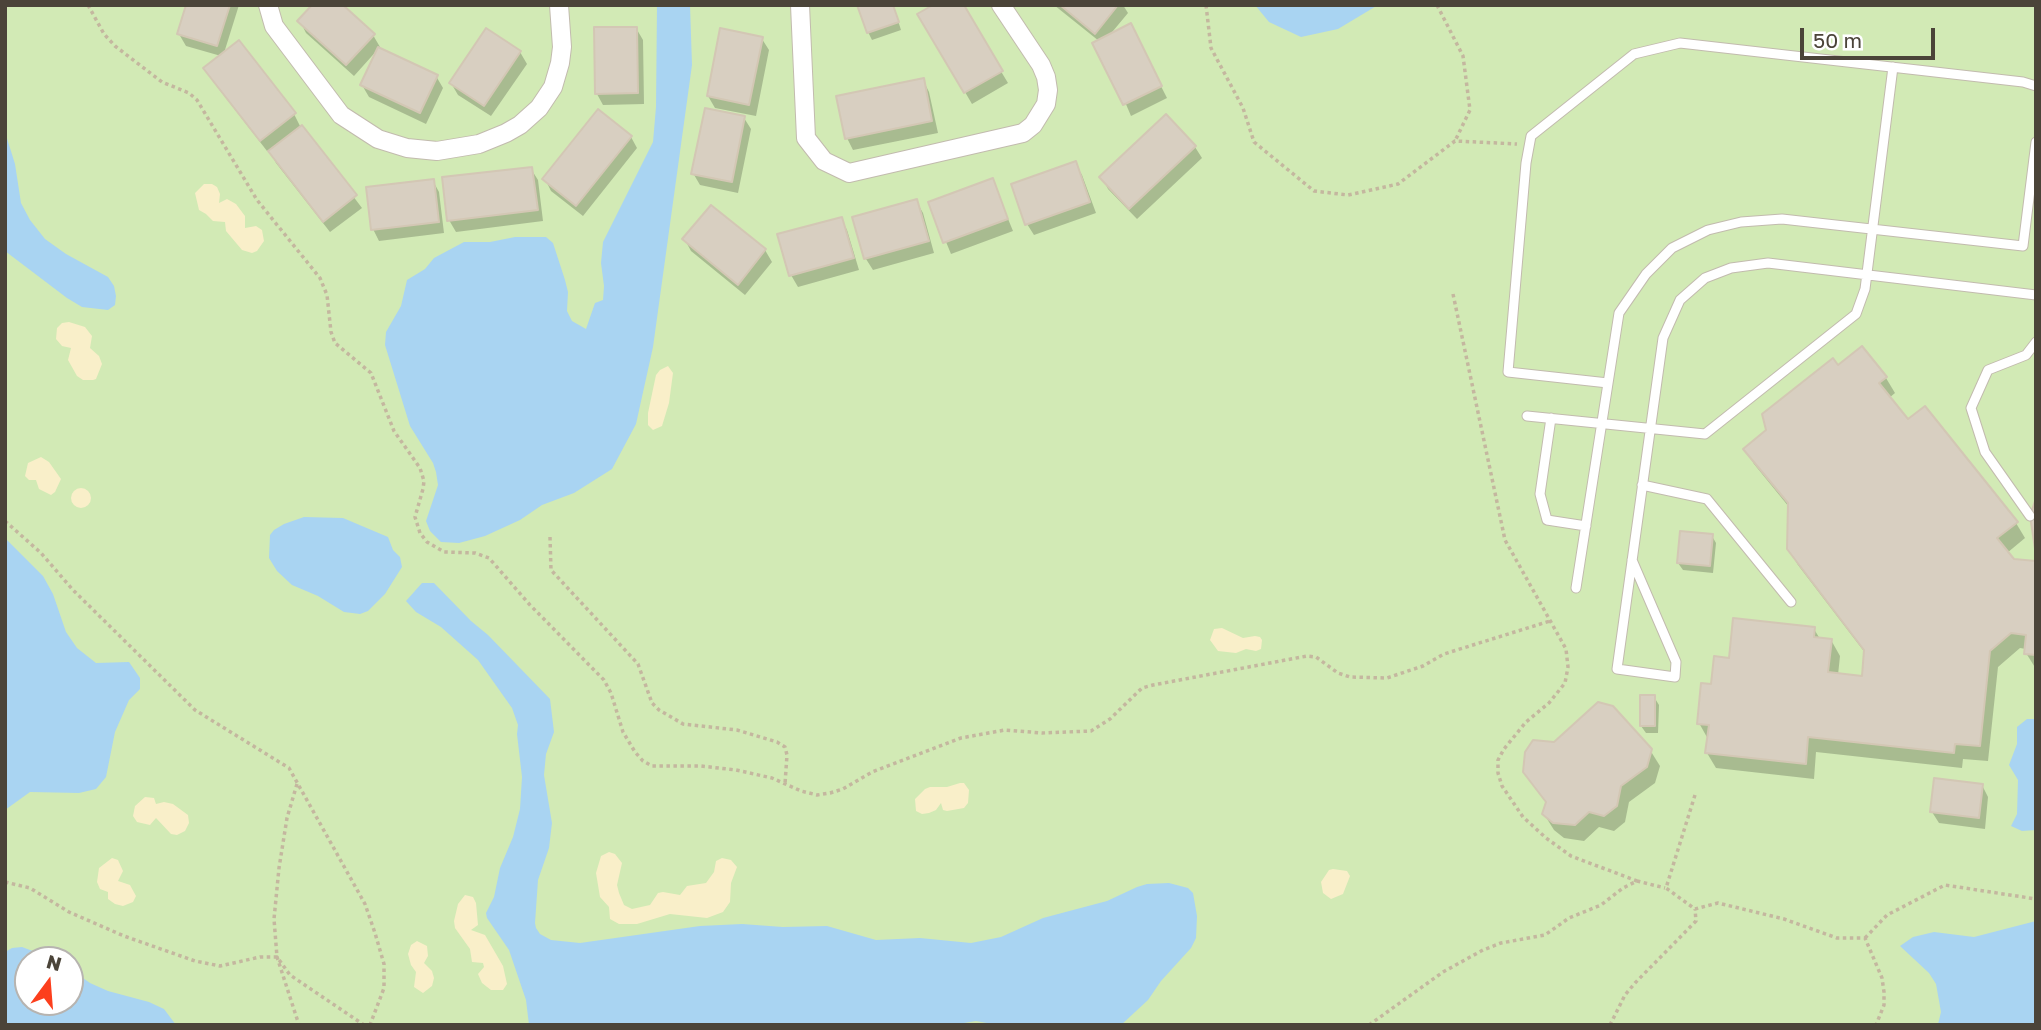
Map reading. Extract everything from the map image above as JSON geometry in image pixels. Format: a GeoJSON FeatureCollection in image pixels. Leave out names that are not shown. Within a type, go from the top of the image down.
{"type":"FeatureCollection","features":[{"type":"Feature","properties":{"kind":"street"},"geometry":{"type":"LineString","coordinates":[[268,5],[274,26],[341,114],[378,139],[407,148],[437,151],[479,144],[506,133],[539,108],[553,87],[561,63],[559,5]]}},
{"type":"Feature","properties":{"kind":"street"},"geometry":{"type":"LineString","coordinates":[[800,5],[806,138],[813,150],[824,160],[849,173],[1023,133],[1033,125],[1046,104],[1046,77],[1041,65],[1001,5]]}},
{"type":"Feature","properties":{"kind":"lane"},"geometry":{"type":"LineString","coordinates":[[1608,383],[1508,372],[1531,136],[1634,54],[1680,43],[2036,86]]}},
{"type":"Feature","properties":{"kind":"lane"},"geometry":{"type":"LineString","coordinates":[[1527,416],[1705,434],[1856,314],[1865,289],[1893,67]]}},
{"type":"Feature","properties":{"kind":"lane"},"geometry":{"type":"LineString","coordinates":[[1576,588],[1619,313],[1646,274],[1672,248],[1708,230],[1741,222],[1782,219],[2023,246],[2036,142]]}},
{"type":"Feature","properties":{"kind":"lane"},"geometry":{"type":"LineString","coordinates":[[1632,560],[1676,662],[1675,677],[1617,669],[1642,485],[1663,338],[1680,300],[1705,278],[1731,268],[1768,263],[2036,295]]}},
{"type":"Feature","properties":{"kind":"lane"},"geometry":{"type":"LineString","coordinates":[[2030,516],[1985,452],[1971,408],[1988,370],[2031,356],[2036,342]]}},
{"type":"Feature","properties":{"kind":"lane"},"geometry":{"type":"LineString","coordinates":[[1551,418],[1540,494],[1547,520],[1586,526]]}},
{"type":"Feature","properties":{"kind":"lane"},"geometry":{"type":"LineString","coordinates":[[1642,485],[1707,499],[1791,603]]}},
{"type":"Feature","properties":{"kind":"path"},"geometry":{"type":"LineString","coordinates":[[88,5],[104,34],[115,46],[155,77],[197,100],[257,200],[320,278],[327,295],[331,332],[335,343],[365,366],[375,379],[394,431],[420,468],[423,489],[415,517],[420,533],[427,542],[444,552],[475,553],[489,558],[530,605],[604,680],[611,693],[623,732],[643,761],[661,767],[701,766],[736,770],[785,783],[801,792],[817,795],[830,793],[872,772],[961,738],[1005,730],[1042,733],[1091,731],[1110,719],[1142,688],[1287,659],[1316,657],[1338,673],[1350,677],[1387,678],[1423,666],[1444,654],[1550,621]]}},
{"type":"Feature","properties":{"kind":"path"},"geometry":{"type":"LineString","coordinates":[[1206,5],[1211,48],[1243,108],[1254,142],[1314,191],[1348,195],[1398,184],[1455,141],[1470,110],[1463,56],[1437,5]]}},
{"type":"Feature","properties":{"kind":"path"},"geometry":{"type":"LineString","coordinates":[[1455,141],[1529,144]]}},
{"type":"Feature","properties":{"kind":"path"},"geometry":{"type":"LineString","coordinates":[[1453,294],[1505,540],[1566,649],[1568,667],[1565,683],[1549,703],[1512,737],[1498,761],[1502,786],[1523,817],[1571,856],[1637,881],[1666,888],[1695,909],[1696,921],[1634,983],[1610,1025]]}},
{"type":"Feature","properties":{"kind":"path"},"geometry":{"type":"LineString","coordinates":[[5,521],[41,553],[73,590],[195,710],[289,768],[365,904],[375,933],[384,964],[384,988],[370,1025]]}},
{"type":"Feature","properties":{"kind":"path"},"geometry":{"type":"LineString","coordinates":[[550,537],[551,570],[638,664],[652,703],[683,724],[737,730],[777,742],[785,747],[788,755],[785,783]]}},
{"type":"Feature","properties":{"kind":"path"},"geometry":{"type":"LineString","coordinates":[[297,785],[287,818],[274,919],[277,957],[299,1025]]}},
{"type":"Feature","properties":{"kind":"path"},"geometry":{"type":"LineString","coordinates":[[1666,888],[1695,795]]}},
{"type":"Feature","properties":{"kind":"path"},"geometry":{"type":"LineString","coordinates":[[1369,1025],[1463,960],[1502,943],[1545,935],[1569,918],[1601,905],[1637,881]]}},
{"type":"Feature","properties":{"kind":"path"},"geometry":{"type":"LineString","coordinates":[[5,882],[30,888],[69,912],[124,936],[195,961],[220,966],[260,957],[277,957]]}},
{"type":"Feature","properties":{"kind":"path"},"geometry":{"type":"LineString","coordinates":[[1695,909],[1718,903],[1784,919],[1837,938],[1866,938],[1887,915],[1945,885],[2036,899]]}},
{"type":"Feature","properties":{"kind":"path"},"geometry":{"type":"LineString","coordinates":[[1866,938],[1884,992],[1884,1005],[1876,1025]]}},
{"type":"Feature","properties":{"kind":"path"},"geometry":{"type":"LineString","coordinates":[[277,957],[290,975],[364,1025]]}},
{"type":"Feature","properties":{"kind":"green space"},"geometry":{"type":"Polygon","coordinates":[[[5,5],[2036,5],[2036,1025],[5,1025],[5,5]]]}},
{"type":"Feature","properties":{"kind":"sand"},"geometry":{"type":"Polygon","coordinates":[[[204,184],[217,187],[220,194],[219,203],[227,199],[236,204],[245,216],[245,228],[256,226],[262,230],[264,241],[257,251],[252,253],[242,250],[226,231],[225,222],[213,221],[199,210],[195,193],[204,184]]]}},
{"type":"Feature","properties":{"kind":"sand"},"geometry":{"type":"Polygon","coordinates":[[[69,322],[85,327],[92,336],[90,348],[99,356],[102,364],[96,379],[83,380],[77,376],[68,360],[71,348],[62,346],[56,339],[57,328],[62,323],[69,322]]]}},
{"type":"Feature","properties":{"kind":"sand"},"geometry":{"type":"Polygon","coordinates":[[[668,366],[673,373],[669,403],[662,426],[653,430],[648,425],[648,413],[656,375],[668,366]]]}},
{"type":"Feature","properties":{"kind":"sand"},"geometry":{"type":"Polygon","coordinates":[[[41,457],[49,462],[61,479],[51,495],[39,489],[36,480],[29,480],[25,476],[28,463],[41,457]]]}},
{"type":"Feature","properties":{"kind":"sand"},"geometry":{"type":"Polygon","coordinates":[[[77,488],[85,488],[91,498],[85,508],[77,508],[71,502],[71,494],[77,488]]]}},
{"type":"Feature","properties":{"kind":"sand"},"geometry":{"type":"Polygon","coordinates":[[[1222,628],[1243,638],[1260,637],[1261,649],[1246,649],[1236,653],[1218,651],[1210,640],[1214,629],[1222,628]]]}},
{"type":"Feature","properties":{"kind":"sand"},"geometry":{"type":"Polygon","coordinates":[[[964,783],[969,790],[968,803],[964,808],[947,811],[943,810],[941,803],[936,810],[929,813],[916,811],[915,799],[925,789],[964,783]]]}},
{"type":"Feature","properties":{"kind":"sand"},"geometry":{"type":"Polygon","coordinates":[[[145,797],[154,798],[156,804],[173,804],[188,815],[189,823],[185,831],[177,835],[171,834],[156,818],[150,825],[137,822],[133,816],[135,806],[145,797]]]}},
{"type":"Feature","properties":{"kind":"sand"},"geometry":{"type":"Polygon","coordinates":[[[609,852],[615,854],[622,863],[617,885],[624,905],[632,909],[650,905],[658,893],[680,895],[687,886],[706,883],[714,872],[716,861],[722,858],[731,860],[737,867],[731,883],[730,902],[723,912],[707,918],[670,914],[637,924],[619,924],[610,919],[609,907],[600,897],[596,873],[601,856],[609,852]]]}},
{"type":"Feature","properties":{"kind":"sand"},"geometry":{"type":"Polygon","coordinates":[[[112,858],[118,860],[123,871],[118,881],[130,885],[136,896],[133,902],[123,906],[108,899],[108,892],[100,889],[97,882],[99,868],[112,858]]]}},
{"type":"Feature","properties":{"kind":"sand"},"geometry":{"type":"Polygon","coordinates":[[[1329,870],[1347,871],[1350,876],[1343,894],[1331,899],[1323,893],[1321,882],[1329,870]]]}},
{"type":"Feature","properties":{"kind":"sand"},"geometry":{"type":"Polygon","coordinates":[[[465,895],[473,897],[476,903],[478,925],[471,930],[485,935],[503,966],[507,984],[503,990],[491,990],[482,983],[478,974],[484,967],[483,963],[472,962],[470,949],[455,928],[458,904],[465,895]]]}},
{"type":"Feature","properties":{"kind":"sand"},"geometry":{"type":"Polygon","coordinates":[[[417,941],[427,946],[428,956],[424,963],[432,971],[434,978],[432,986],[423,993],[414,987],[416,972],[408,954],[411,945],[417,941]]]}},
{"type":"Feature","properties":{"kind":"water"},"geometry":{"type":"Polygon","coordinates":[[[657,5],[690,5],[692,65],[653,347],[636,424],[612,469],[574,493],[542,505],[520,520],[485,536],[459,543],[441,542],[430,531],[426,521],[438,485],[436,472],[410,426],[385,345],[386,332],[401,306],[407,280],[425,269],[434,258],[464,242],[490,242],[515,237],[546,237],[553,243],[568,292],[567,311],[572,321],[586,329],[595,303],[603,300],[603,242],[653,142],[657,5]]]}},
{"type":"Feature","properties":{"kind":"water"},"geometry":{"type":"Polygon","coordinates":[[[1255,5],[1378,5],[1338,29],[1301,37],[1269,22],[1255,5]]]}},
{"type":"Feature","properties":{"kind":"water"},"geometry":{"type":"Polygon","coordinates":[[[5,132],[15,164],[21,203],[30,220],[45,239],[108,277],[116,296],[115,305],[108,310],[82,307],[5,251],[5,132]]]}},
{"type":"Feature","properties":{"kind":"water"},"geometry":{"type":"Polygon","coordinates":[[[304,517],[343,518],[388,537],[393,550],[400,557],[402,567],[385,594],[368,611],[360,614],[344,612],[318,596],[292,585],[277,571],[269,558],[270,535],[284,524],[304,517]]]}},
{"type":"Feature","properties":{"kind":"water"},"geometry":{"type":"Polygon","coordinates":[[[5,538],[43,576],[53,594],[66,632],[77,648],[96,663],[129,662],[140,678],[140,689],[129,700],[115,732],[106,777],[96,789],[79,793],[30,792],[5,810],[5,538]]]}},
{"type":"Feature","properties":{"kind":"water"},"geometry":{"type":"Polygon","coordinates":[[[422,583],[434,583],[550,699],[554,732],[546,754],[544,775],[552,823],[549,848],[538,880],[535,923],[540,934],[551,940],[580,943],[700,926],[742,924],[827,926],[876,940],[920,938],[971,943],[1001,937],[1043,918],[1107,901],[1137,887],[1169,883],[1188,888],[1193,893],[1197,916],[1196,938],[1191,948],[1148,1000],[1121,1025],[998,1025],[976,1021],[952,1025],[529,1025],[526,1000],[509,950],[486,913],[494,897],[500,868],[513,837],[520,809],[522,777],[518,725],[512,708],[478,660],[441,627],[416,612],[406,601],[422,583]]]}},
{"type":"Feature","properties":{"kind":"water"},"geometry":{"type":"Polygon","coordinates":[[[2027,719],[2036,719],[2036,830],[2022,831],[2011,826],[2017,814],[2018,780],[2009,765],[2017,744],[2017,727],[2027,719]]]}},
{"type":"Feature","properties":{"kind":"water"},"geometry":{"type":"Polygon","coordinates":[[[2036,921],[2036,1025],[1938,1024],[1941,1012],[1936,984],[1929,973],[1900,946],[1913,937],[1934,932],[1974,937],[2036,921]]]}},
{"type":"Feature","properties":{"kind":"water"},"geometry":{"type":"Polygon","coordinates":[[[12,948],[14,1016],[84,1016],[84,979],[108,991],[164,1009],[176,1025],[5,1025],[5,952],[12,948]]]}},
{"type":"Feature","properties":{"kind":"building"},"geometry":{"type":"Polygon","coordinates":[[[186,5],[230,5],[217,46],[177,34],[186,5]]]}},
{"type":"Feature","properties":{"kind":"building"},"geometry":{"type":"Polygon","coordinates":[[[312,5],[343,5],[375,34],[346,65],[297,21],[312,5]]]}},
{"type":"Feature","properties":{"kind":"building"},"geometry":{"type":"Polygon","coordinates":[[[857,5],[893,5],[899,22],[867,33],[857,5]]]}},
{"type":"Feature","properties":{"kind":"building"},"geometry":{"type":"Polygon","coordinates":[[[933,5],[964,5],[1003,71],[964,93],[917,14],[933,5]]]}},
{"type":"Feature","properties":{"kind":"building"},"geometry":{"type":"Polygon","coordinates":[[[1060,5],[1118,5],[1095,34],[1060,5]]]}},
{"type":"Feature","properties":{"kind":"building"},"geometry":{"type":"Polygon","coordinates":[[[1131,23],[1162,86],[1123,105],[1092,43],[1131,23]]]}},
{"type":"Feature","properties":{"kind":"building"},"geometry":{"type":"Polygon","coordinates":[[[594,27],[637,27],[638,93],[595,94],[594,27]]]}},
{"type":"Feature","properties":{"kind":"building"},"geometry":{"type":"Polygon","coordinates":[[[486,28],[521,51],[484,106],[449,83],[486,28]]]}},
{"type":"Feature","properties":{"kind":"building"},"geometry":{"type":"Polygon","coordinates":[[[720,28],[763,37],[749,105],[707,96],[720,28]]]}},
{"type":"Feature","properties":{"kind":"building"},"geometry":{"type":"Polygon","coordinates":[[[239,40],[296,113],[260,141],[203,68],[239,40]]]}},
{"type":"Feature","properties":{"kind":"building"},"geometry":{"type":"Polygon","coordinates":[[[378,47],[438,75],[420,113],[360,85],[378,47]]]}},
{"type":"Feature","properties":{"kind":"building"},"geometry":{"type":"Polygon","coordinates":[[[924,78],[932,121],[845,139],[836,96],[924,78]]]}},
{"type":"Feature","properties":{"kind":"building"},"geometry":{"type":"Polygon","coordinates":[[[705,108],[745,116],[732,182],[691,174],[705,108]]]}},
{"type":"Feature","properties":{"kind":"building"},"geometry":{"type":"Polygon","coordinates":[[[598,109],[632,136],[576,206],[542,179],[598,109]]]}},
{"type":"Feature","properties":{"kind":"building"},"geometry":{"type":"Polygon","coordinates":[[[1166,114],[1196,146],[1129,209],[1099,177],[1166,114]]]}},
{"type":"Feature","properties":{"kind":"building"},"geometry":{"type":"Polygon","coordinates":[[[302,125],[357,195],[323,222],[268,151],[302,125]]]}},
{"type":"Feature","properties":{"kind":"building"},"geometry":{"type":"Polygon","coordinates":[[[1076,161],[1090,202],[1025,225],[1011,184],[1076,161]]]}},
{"type":"Feature","properties":{"kind":"building"},"geometry":{"type":"Polygon","coordinates":[[[532,167],[538,210],[447,221],[442,177],[532,167]]]}},
{"type":"Feature","properties":{"kind":"building"},"geometry":{"type":"Polygon","coordinates":[[[993,178],[1008,219],[943,243],[928,202],[993,178]]]}},
{"type":"Feature","properties":{"kind":"building"},"geometry":{"type":"Polygon","coordinates":[[[434,179],[439,222],[371,230],[366,187],[434,179]]]}},
{"type":"Feature","properties":{"kind":"building"},"geometry":{"type":"Polygon","coordinates":[[[917,199],[929,241],[864,259],[852,217],[917,199]]]}},
{"type":"Feature","properties":{"kind":"building"},"geometry":{"type":"Polygon","coordinates":[[[711,205],[766,249],[738,285],[682,239],[711,205]]]}},
{"type":"Feature","properties":{"kind":"building"},"geometry":{"type":"Polygon","coordinates":[[[842,217],[854,258],[789,276],[777,234],[842,217]]]}},
{"type":"Feature","properties":{"kind":"building"},"geometry":{"type":"Polygon","coordinates":[[[1862,346],[1887,377],[1879,383],[1908,419],[1925,406],[2018,522],[1997,538],[2014,559],[2036,561],[2036,655],[2024,654],[2026,635],[2011,633],[1990,651],[1980,746],[1955,744],[1954,753],[1808,737],[1806,764],[1705,753],[1709,725],[1697,724],[1701,683],[1711,684],[1714,656],[1729,658],[1733,618],[1815,627],[1814,637],[1832,639],[1828,672],[1862,676],[1864,650],[1787,549],[1788,503],[1743,449],[1766,430],[1762,414],[1833,358],[1838,365],[1862,346]]]}},
{"type":"Feature","properties":{"kind":"building"},"geometry":{"type":"Polygon","coordinates":[[[2036,498],[2036,555],[2030,516],[2036,498]]]}},
{"type":"Feature","properties":{"kind":"building"},"geometry":{"type":"Polygon","coordinates":[[[1680,531],[1713,534],[1710,566],[1677,563],[1680,531]]]}},
{"type":"Feature","properties":{"kind":"building"},"geometry":{"type":"Polygon","coordinates":[[[1640,695],[1655,695],[1655,726],[1640,726],[1640,695]]]}},
{"type":"Feature","properties":{"kind":"building"},"geometry":{"type":"Polygon","coordinates":[[[1598,702],[1613,706],[1652,749],[1647,767],[1621,786],[1617,806],[1604,816],[1589,812],[1575,825],[1553,823],[1542,814],[1546,802],[1523,772],[1525,752],[1533,740],[1554,742],[1598,702]]]}},
{"type":"Feature","properties":{"kind":"building"},"geometry":{"type":"Polygon","coordinates":[[[1934,778],[1983,784],[1979,818],[1930,812],[1934,778]]]}}]}
